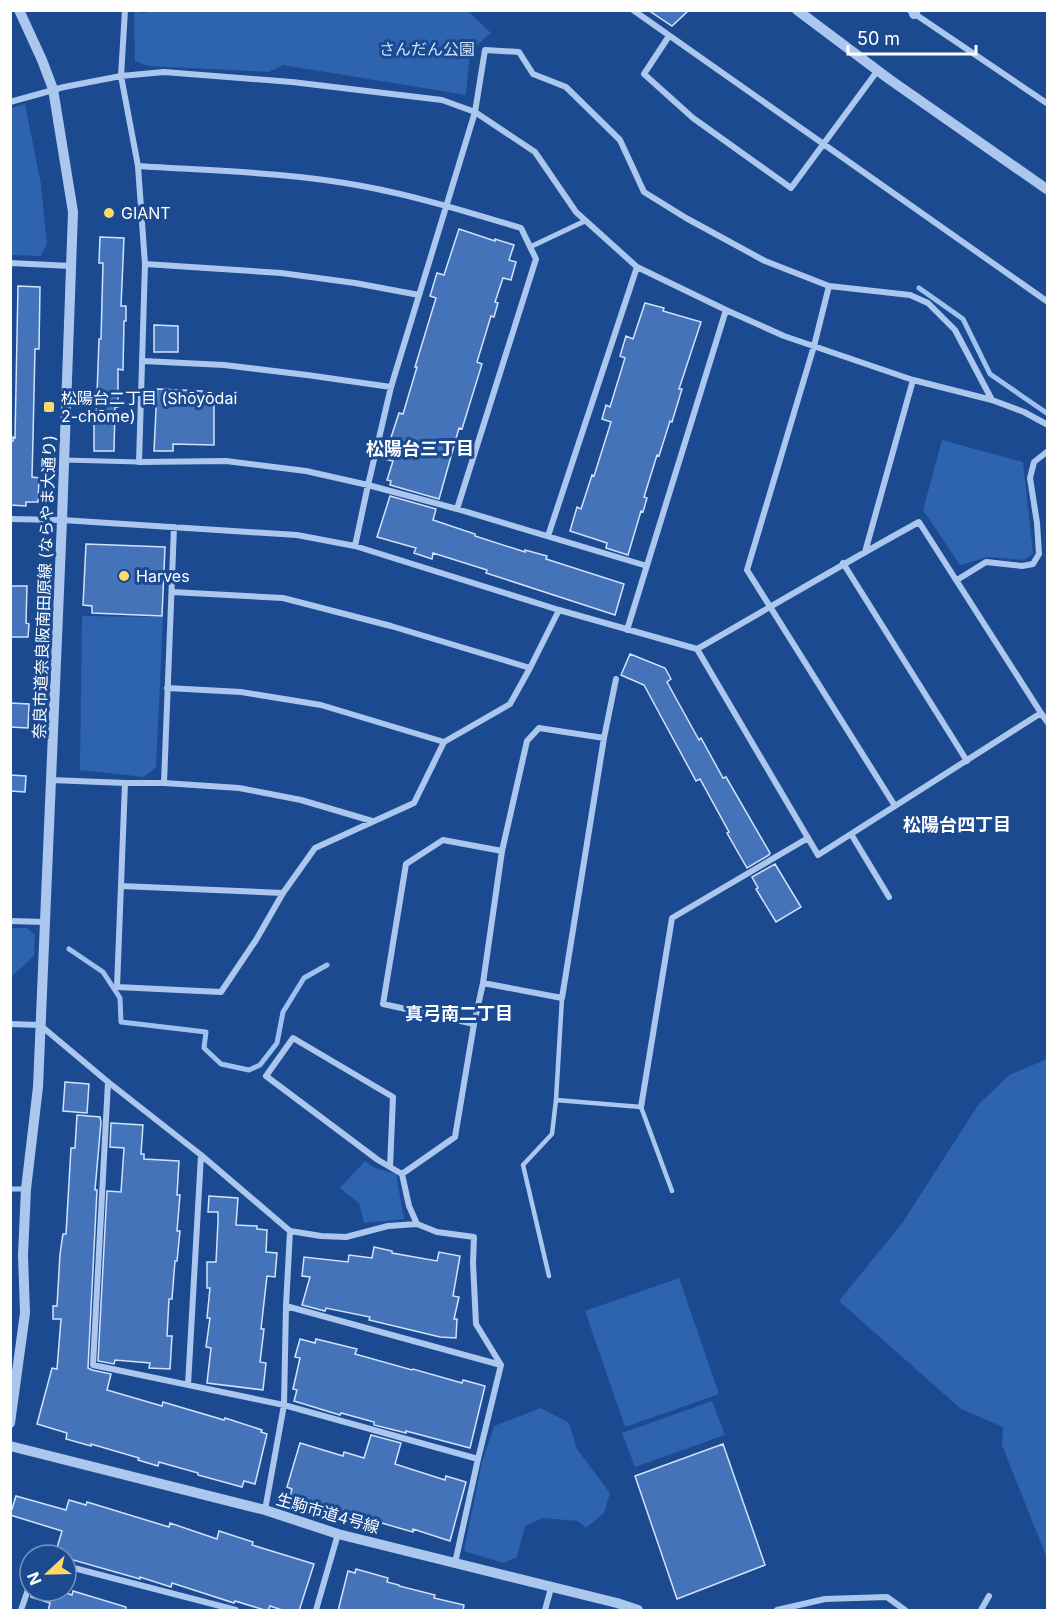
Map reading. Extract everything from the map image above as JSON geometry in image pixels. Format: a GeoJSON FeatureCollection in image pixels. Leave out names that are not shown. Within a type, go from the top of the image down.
{"type":"FeatureCollection","features":[{"type":"Feature","properties":{"kind":"street","name":"奈良市道奈良阪南田原線 (ならやま大通り)"},"geometry":{"type":"LineString","coordinates":[[10,1423],[25,1312],[23,1255],[26,1189],[38,1087],[65,459],[73,212],[53,89],[19,10]]}},
{"type":"Feature","properties":{"kind":"street"},"geometry":{"type":"LineString","coordinates":[[124,10],[120,76],[138,166],[145,264],[139,462]]}},
{"type":"Feature","properties":{"kind":"street"},"geometry":{"type":"LineString","coordinates":[[633,10],[1047,302]]}},
{"type":"Feature","properties":{"kind":"street"},"geometry":{"type":"LineString","coordinates":[[797,10],[1047,190]]}},
{"type":"Feature","properties":{"kind":"street"},"geometry":{"type":"LineString","coordinates":[[913,12],[1047,104]]}},
{"type":"Feature","properties":{"kind":"street"},"geometry":{"type":"LineString","coordinates":[[669,36],[644,74],[693,118],[791,188],[878,70]]}},
{"type":"Feature","properties":{"kind":"street"},"geometry":{"type":"LineString","coordinates":[[355,546],[391,387],[475,112],[485,50],[519,52],[533,74],[566,87],[620,140],[644,192],[686,218],[765,261],[829,286],[910,295],[928,303],[955,330],[992,400]]}},
{"type":"Feature","properties":{"kind":"street"},"geometry":{"type":"LineString","coordinates":[[10,102],[53,89],[120,76],[164,72],[292,82],[441,100],[475,112],[535,152],[576,213],[637,267],[784,336],[913,380],[992,400],[1024,412],[1047,425]]}},
{"type":"Feature","properties":{"kind":"street"},"geometry":{"type":"LineString","coordinates":[[138,166],[294,176],[362,186],[446,206],[521,228],[536,259],[457,509]]}},
{"type":"Feature","properties":{"kind":"street"},"geometry":{"type":"LineString","coordinates":[[530,247],[585,220]]}},
{"type":"Feature","properties":{"kind":"street"},"geometry":{"type":"LineString","coordinates":[[10,263],[71,266]]}},
{"type":"Feature","properties":{"kind":"street"},"geometry":{"type":"LineString","coordinates":[[145,264],[281,273],[419,295]]}},
{"type":"Feature","properties":{"kind":"street"},"geometry":{"type":"LineString","coordinates":[[548,536],[637,267]]}},
{"type":"Feature","properties":{"kind":"street"},"geometry":{"type":"LineString","coordinates":[[829,286],[814,346],[747,570],[895,806]]}},
{"type":"Feature","properties":{"kind":"street"},"geometry":{"type":"LineString","coordinates":[[627,630],[726,310]]}},
{"type":"Feature","properties":{"kind":"street"},"geometry":{"type":"LineString","coordinates":[[143,361],[224,365],[391,387]]}},
{"type":"Feature","properties":{"kind":"street"},"geometry":{"type":"LineString","coordinates":[[865,552],[913,380]]}},
{"type":"Feature","properties":{"kind":"street"},"geometry":{"type":"LineString","coordinates":[[957,580],[986,562],[1022,566],[1033,564],[1039,554],[1030,478],[1034,462],[1047,451]]}},
{"type":"Feature","properties":{"kind":"street"},"geometry":{"type":"LineString","coordinates":[[65,459],[139,462],[226,461],[306,471],[368,484],[647,566]]}},
{"type":"Feature","properties":{"kind":"street"},"geometry":{"type":"LineString","coordinates":[[10,519],[62,520],[297,535],[355,546],[559,610],[697,649],[818,855],[1041,713]]}},
{"type":"Feature","properties":{"kind":"street"},"geometry":{"type":"LineString","coordinates":[[697,649],[843,563],[919,522],[1047,723]]}},
{"type":"Feature","properties":{"kind":"street"},"geometry":{"type":"LineString","coordinates":[[164,783],[174,527]]}},
{"type":"Feature","properties":{"kind":"street"},"geometry":{"type":"LineString","coordinates":[[843,563],[967,761]]}},
{"type":"Feature","properties":{"kind":"street"},"geometry":{"type":"LineString","coordinates":[[172,592],[283,598],[391,626],[530,668]]}},
{"type":"Feature","properties":{"kind":"street"},"geometry":{"type":"LineString","coordinates":[[125,783],[117,987],[221,992],[256,940],[283,893],[315,848],[414,803],[444,742],[510,704],[559,610]]}},
{"type":"Feature","properties":{"kind":"street"},"geometry":{"type":"LineString","coordinates":[[483,983],[562,998],[604,738],[616,679]]}},
{"type":"Feature","properties":{"kind":"street"},"geometry":{"type":"LineString","coordinates":[[167,688],[241,692],[321,705],[444,742]]}},
{"type":"Feature","properties":{"kind":"street"},"geometry":{"type":"LineString","coordinates":[[402,1174],[455,1137],[483,983],[502,851],[527,741],[539,728],[604,738]]}},
{"type":"Feature","properties":{"kind":"street"},"geometry":{"type":"LineString","coordinates":[[51,780],[164,783],[239,788],[301,800],[372,822]]}},
{"type":"Feature","properties":{"kind":"street"},"geometry":{"type":"LineString","coordinates":[[852,834],[889,897]]}},
{"type":"Feature","properties":{"kind":"street"},"geometry":{"type":"LineString","coordinates":[[641,1107],[672,918],[808,838]]}},
{"type":"Feature","properties":{"kind":"street"},"geometry":{"type":"LineString","coordinates":[[474,1024],[383,1004],[406,864],[443,840],[502,851]]}},
{"type":"Feature","properties":{"kind":"street"},"geometry":{"type":"LineString","coordinates":[[121,886],[283,893]]}},
{"type":"Feature","properties":{"kind":"street"},"geometry":{"type":"LineString","coordinates":[[10,921],[45,922]]}},
{"type":"Feature","properties":{"kind":"street"},"geometry":{"type":"LineString","coordinates":[[10,1024],[40,1025],[201,1155],[290,1231],[346,1238],[388,1226],[417,1224],[437,1232],[474,1237],[473,1263],[477,1324],[501,1365],[455,1563]]}},
{"type":"Feature","properties":{"kind":"street"},"geometry":{"type":"LineString","coordinates":[[390,1167],[393,1097],[293,1038],[266,1076],[378,1160],[390,1167],[402,1174],[409,1206],[417,1224]]}},
{"type":"Feature","properties":{"kind":"street"},"geometry":{"type":"LineString","coordinates":[[108,1082],[93,1365],[284,1405],[478,1459]]}},
{"type":"Feature","properties":{"kind":"street"},"geometry":{"type":"LineString","coordinates":[[188,1385],[201,1155]]}},
{"type":"Feature","properties":{"kind":"street"},"geometry":{"type":"LineString","coordinates":[[10,1189],[26,1189]]}},
{"type":"Feature","properties":{"kind":"street"},"geometry":{"type":"LineString","coordinates":[[265,1510],[284,1405],[290,1231]]}},
{"type":"Feature","properties":{"kind":"street"},"geometry":{"type":"LineString","coordinates":[[286,1306],[501,1365]]}},
{"type":"Feature","properties":{"kind":"street","name":"生駒市道4号線"},"geometry":{"type":"LineString","coordinates":[[10,1446],[265,1510],[338,1534],[617,1603],[638,1611]]}},
{"type":"Feature","properties":{"kind":"street"},"geometry":{"type":"LineString","coordinates":[[316,1611],[338,1534]]}},
{"type":"Feature","properties":{"kind":"street"},"geometry":{"type":"LineString","coordinates":[[78,1569],[236,1611]]}},
{"type":"Feature","properties":{"kind":"street"},"geometry":{"type":"LineString","coordinates":[[545,1611],[551,1588]]}},
{"type":"Feature","properties":{"kind":"street"},"geometry":{"type":"LineString","coordinates":[[981,1611],[989,1596]]}},
{"type":"Feature","properties":{"kind":"street"},"geometry":{"type":"LineString","coordinates":[[777,1611],[825,1599],[887,1597],[905,1611]]}},
{"type":"Feature","properties":{"kind":"lane"},"geometry":{"type":"LineString","coordinates":[[549,1276],[523,1165],[552,1134],[562,998]]}},
{"type":"Feature","properties":{"kind":"lane"},"geometry":{"type":"LineString","coordinates":[[556,1100],[641,1107],[672,1191]]}},
{"type":"Feature","properties":{"kind":"green space","name":"さんだん公園"},"geometry":{"type":"Polygon","coordinates":[[[154,10],[468,11],[491,33],[470,51],[466,95],[283,65],[269,72],[148,66],[135,61],[134,11],[144,13],[154,10]]]}},
{"type":"Feature","properties":{"kind":"green space"},"geometry":{"type":"Polygon","coordinates":[[[25,104],[41,184],[47,244],[41,256],[11,255],[11,108],[25,104]]]}},
{"type":"Feature","properties":{"kind":"green space"},"geometry":{"type":"Polygon","coordinates":[[[942,440],[1023,462],[1033,554],[1024,560],[988,557],[960,565],[923,510],[942,440]]]}},
{"type":"Feature","properties":{"kind":"green space"},"geometry":{"type":"Polygon","coordinates":[[[82,616],[163,617],[156,767],[144,777],[80,770],[82,616]]]}},
{"type":"Feature","properties":{"kind":"green space"},"geometry":{"type":"Polygon","coordinates":[[[11,928],[27,928],[35,935],[34,956],[11,977],[11,928]]]}},
{"type":"Feature","properties":{"kind":"green space"},"geometry":{"type":"Polygon","coordinates":[[[1047,1059],[1047,1558],[1002,1445],[1003,1427],[961,1409],[839,1301],[903,1222],[978,1105],[1009,1075],[1047,1059]]]}},
{"type":"Feature","properties":{"kind":"green space"},"geometry":{"type":"Polygon","coordinates":[[[365,1161],[375,1168],[396,1174],[404,1219],[364,1223],[359,1203],[340,1188],[365,1161]]]}},
{"type":"Feature","properties":{"kind":"green space"},"geometry":{"type":"Polygon","coordinates":[[[679,1278],[719,1394],[625,1427],[585,1311],[679,1278]]]}},
{"type":"Feature","properties":{"kind":"green space"},"geometry":{"type":"Polygon","coordinates":[[[712,1401],[725,1435],[635,1467],[622,1433],[712,1401]]]}},
{"type":"Feature","properties":{"kind":"green space"},"geometry":{"type":"Polygon","coordinates":[[[541,1408],[569,1423],[577,1449],[610,1493],[604,1513],[586,1528],[578,1521],[543,1518],[525,1526],[517,1557],[504,1563],[464,1551],[482,1462],[494,1426],[541,1408]]]}},
{"type":"Feature","properties":{"kind":"building"},"geometry":{"type":"Polygon","coordinates":[[[648,10],[689,10],[672,26],[648,10]]]}},
{"type":"Feature","properties":{"kind":"building"},"geometry":{"type":"Polygon","coordinates":[[[459,229],[514,245],[509,260],[516,262],[511,280],[503,278],[495,302],[498,303],[494,317],[491,316],[477,362],[482,364],[462,429],[459,428],[439,499],[390,485],[391,481],[387,480],[393,461],[384,459],[399,413],[403,414],[417,367],[415,367],[436,298],[430,296],[437,273],[444,275],[459,229]]]}},
{"type":"Feature","properties":{"kind":"building"},"geometry":{"type":"Polygon","coordinates":[[[100,237],[124,238],[121,306],[126,306],[126,321],[124,321],[123,370],[118,369],[118,407],[115,407],[114,451],[94,451],[99,339],[101,339],[103,263],[99,263],[100,237]]]}},
{"type":"Feature","properties":{"kind":"building"},"geometry":{"type":"Polygon","coordinates":[[[18,286],[40,287],[39,349],[35,349],[32,477],[39,478],[38,502],[26,502],[26,506],[10,505],[11,441],[13,437],[15,438],[18,286]]]}},
{"type":"Feature","properties":{"kind":"building"},"geometry":{"type":"Polygon","coordinates":[[[645,303],[701,322],[679,389],[682,389],[672,422],[670,421],[659,456],[657,455],[644,497],[647,498],[643,512],[641,511],[628,555],[606,548],[607,543],[570,531],[577,507],[581,509],[592,475],[594,476],[611,422],[602,419],[606,405],[610,407],[625,358],[620,356],[626,336],[633,339],[645,303]]]}},
{"type":"Feature","properties":{"kind":"building"},"geometry":{"type":"Polygon","coordinates":[[[154,325],[178,326],[178,352],[154,352],[154,325]]]}},
{"type":"Feature","properties":{"kind":"building"},"geometry":{"type":"Polygon","coordinates":[[[157,389],[214,393],[214,445],[173,444],[173,451],[154,451],[157,389]]]}},
{"type":"Feature","properties":{"kind":"building"},"geometry":{"type":"Polygon","coordinates":[[[390,496],[436,509],[433,520],[475,534],[475,536],[525,552],[525,550],[547,556],[546,559],[624,584],[615,615],[486,573],[487,570],[433,553],[432,559],[414,553],[416,548],[377,537],[390,496]]]}},
{"type":"Feature","properties":{"kind":"building","name":"Harves"},"geometry":{"type":"Polygon","coordinates":[[[86,544],[165,547],[162,616],[92,613],[92,606],[83,605],[86,544]]]}},
{"type":"Feature","properties":{"kind":"building"},"geometry":{"type":"Polygon","coordinates":[[[10,586],[27,586],[28,637],[10,637],[10,586]]]}},
{"type":"Feature","properties":{"kind":"building"},"geometry":{"type":"Polygon","coordinates":[[[630,654],[665,668],[671,679],[667,682],[699,740],[701,738],[723,778],[726,777],[770,853],[769,855],[747,868],[700,779],[696,781],[644,685],[621,675],[630,654]]]}},
{"type":"Feature","properties":{"kind":"building"},"geometry":{"type":"Polygon","coordinates":[[[10,703],[29,704],[28,728],[10,727],[10,703]]]}},
{"type":"Feature","properties":{"kind":"building"},"geometry":{"type":"Polygon","coordinates":[[[10,775],[26,776],[25,792],[10,791],[10,775]]]}},
{"type":"Feature","properties":{"kind":"building"},"geometry":{"type":"Polygon","coordinates":[[[775,864],[801,907],[776,922],[756,889],[758,888],[752,877],[775,864]]]}},
{"type":"Feature","properties":{"kind":"building"},"geometry":{"type":"Polygon","coordinates":[[[65,1082],[89,1084],[87,1113],[63,1111],[65,1082]]]}},
{"type":"Feature","properties":{"kind":"building"},"geometry":{"type":"Polygon","coordinates":[[[77,1115],[100,1117],[101,1122],[95,1190],[97,1190],[88,1368],[111,1374],[107,1390],[162,1406],[163,1402],[224,1420],[225,1418],[262,1430],[261,1432],[267,1434],[255,1484],[244,1481],[242,1487],[159,1462],[158,1466],[138,1460],[139,1458],[66,1439],[67,1433],[37,1424],[52,1368],[57,1369],[61,1319],[53,1319],[53,1306],[57,1306],[60,1254],[63,1234],[66,1234],[71,1148],[75,1148],[77,1115]]]}},
{"type":"Feature","properties":{"kind":"building"},"geometry":{"type":"Polygon","coordinates":[[[111,1123],[143,1125],[141,1154],[144,1154],[144,1159],[179,1161],[177,1195],[180,1195],[177,1231],[180,1231],[172,1299],[169,1299],[167,1336],[172,1336],[170,1369],[149,1368],[150,1363],[115,1360],[114,1364],[98,1361],[107,1191],[121,1192],[124,1148],[110,1147],[111,1123]]]}},
{"type":"Feature","properties":{"kind":"building"},"geometry":{"type":"Polygon","coordinates":[[[209,1196],[238,1198],[236,1225],[257,1226],[257,1229],[267,1230],[266,1252],[277,1253],[275,1277],[267,1276],[261,1329],[264,1329],[260,1362],[266,1363],[263,1390],[207,1383],[211,1348],[206,1347],[210,1318],[207,1318],[210,1288],[207,1288],[207,1262],[216,1262],[218,1221],[218,1212],[208,1212],[209,1196]]]}},
{"type":"Feature","properties":{"kind":"building"},"geometry":{"type":"Polygon","coordinates":[[[374,1247],[392,1251],[392,1253],[437,1261],[439,1252],[460,1256],[453,1296],[459,1297],[454,1319],[457,1319],[456,1338],[440,1337],[369,1320],[370,1317],[326,1308],[325,1311],[302,1305],[310,1277],[302,1276],[304,1257],[348,1262],[349,1255],[372,1258],[374,1247]]]}},
{"type":"Feature","properties":{"kind":"building"},"geometry":{"type":"Polygon","coordinates":[[[300,1339],[315,1343],[316,1339],[357,1349],[355,1354],[462,1383],[463,1380],[485,1386],[470,1448],[374,1425],[374,1422],[341,1413],[340,1415],[294,1401],[297,1390],[293,1389],[300,1358],[295,1357],[300,1339]]]}},
{"type":"Feature","properties":{"kind":"building"},"geometry":{"type":"Polygon","coordinates":[[[371,1435],[401,1443],[395,1464],[445,1480],[446,1476],[466,1482],[450,1541],[413,1529],[413,1532],[378,1522],[377,1526],[309,1503],[308,1506],[289,1500],[292,1489],[287,1487],[300,1443],[343,1456],[344,1452],[364,1458],[371,1435]]]}},
{"type":"Feature","properties":{"kind":"building"},"geometry":{"type":"Polygon","coordinates":[[[723,1444],[765,1565],[677,1599],[635,1476],[723,1444]]]}},
{"type":"Feature","properties":{"kind":"building"},"geometry":{"type":"Polygon","coordinates":[[[16,1496],[66,1510],[69,1500],[86,1505],[87,1502],[169,1527],[170,1523],[217,1539],[219,1531],[253,1542],[252,1545],[314,1564],[299,1611],[285,1611],[270,1606],[268,1611],[235,1601],[234,1603],[172,1583],[171,1587],[78,1561],[78,1543],[58,1543],[62,1531],[10,1515],[16,1496]]]}},
{"type":"Feature","properties":{"kind":"building"},"geometry":{"type":"Polygon","coordinates":[[[356,1569],[388,1578],[387,1582],[399,1586],[435,1595],[434,1598],[464,1605],[463,1611],[338,1611],[348,1571],[355,1573],[356,1569]]]}},
{"type":"Feature","properties":{"kind":"building"},"geometry":{"type":"Polygon","coordinates":[[[78,1593],[126,1607],[126,1611],[48,1611],[50,1603],[78,1603],[78,1593]]]}},
{"type":"Feature","properties":{"kind":"waterway"},"geometry":{"type":"LineString","coordinates":[[919,288],[963,319],[990,374],[1048,414]]}},
{"type":"Feature","properties":{"kind":"waterway"},"geometry":{"type":"LineString","coordinates":[[69,949],[103,972],[120,998],[121,1022],[206,1032],[204,1048],[221,1064],[249,1070],[260,1065],[277,1043],[283,1012],[304,978],[327,965]]}},
{"type":"Feature","properties":{"kind":"place","name":"GIANT"},"geometry":{"type":"Point","coordinates":[109,213]}},
{"type":"Feature","properties":{"kind":"place","name":"松陽台二丁目 (Shōyōdai 2-chōme)"},"geometry":{"type":"Point","coordinates":[49,407]}},
{"type":"Feature","properties":{"kind":"place","name":"Harves"},"geometry":{"type":"Point","coordinates":[124,576]}},
{"type":"Feature","properties":{"kind":"district","name":"松陽台三丁目"},"geometry":{"type":"Point","coordinates":[420,448]}},
{"type":"Feature","properties":{"kind":"district","name":"松陽台四丁目"},"geometry":{"type":"Point","coordinates":[957,824]}},
{"type":"Feature","properties":{"kind":"district","name":"真弓南二丁目"},"geometry":{"type":"Point","coordinates":[459,1013]}}]}
